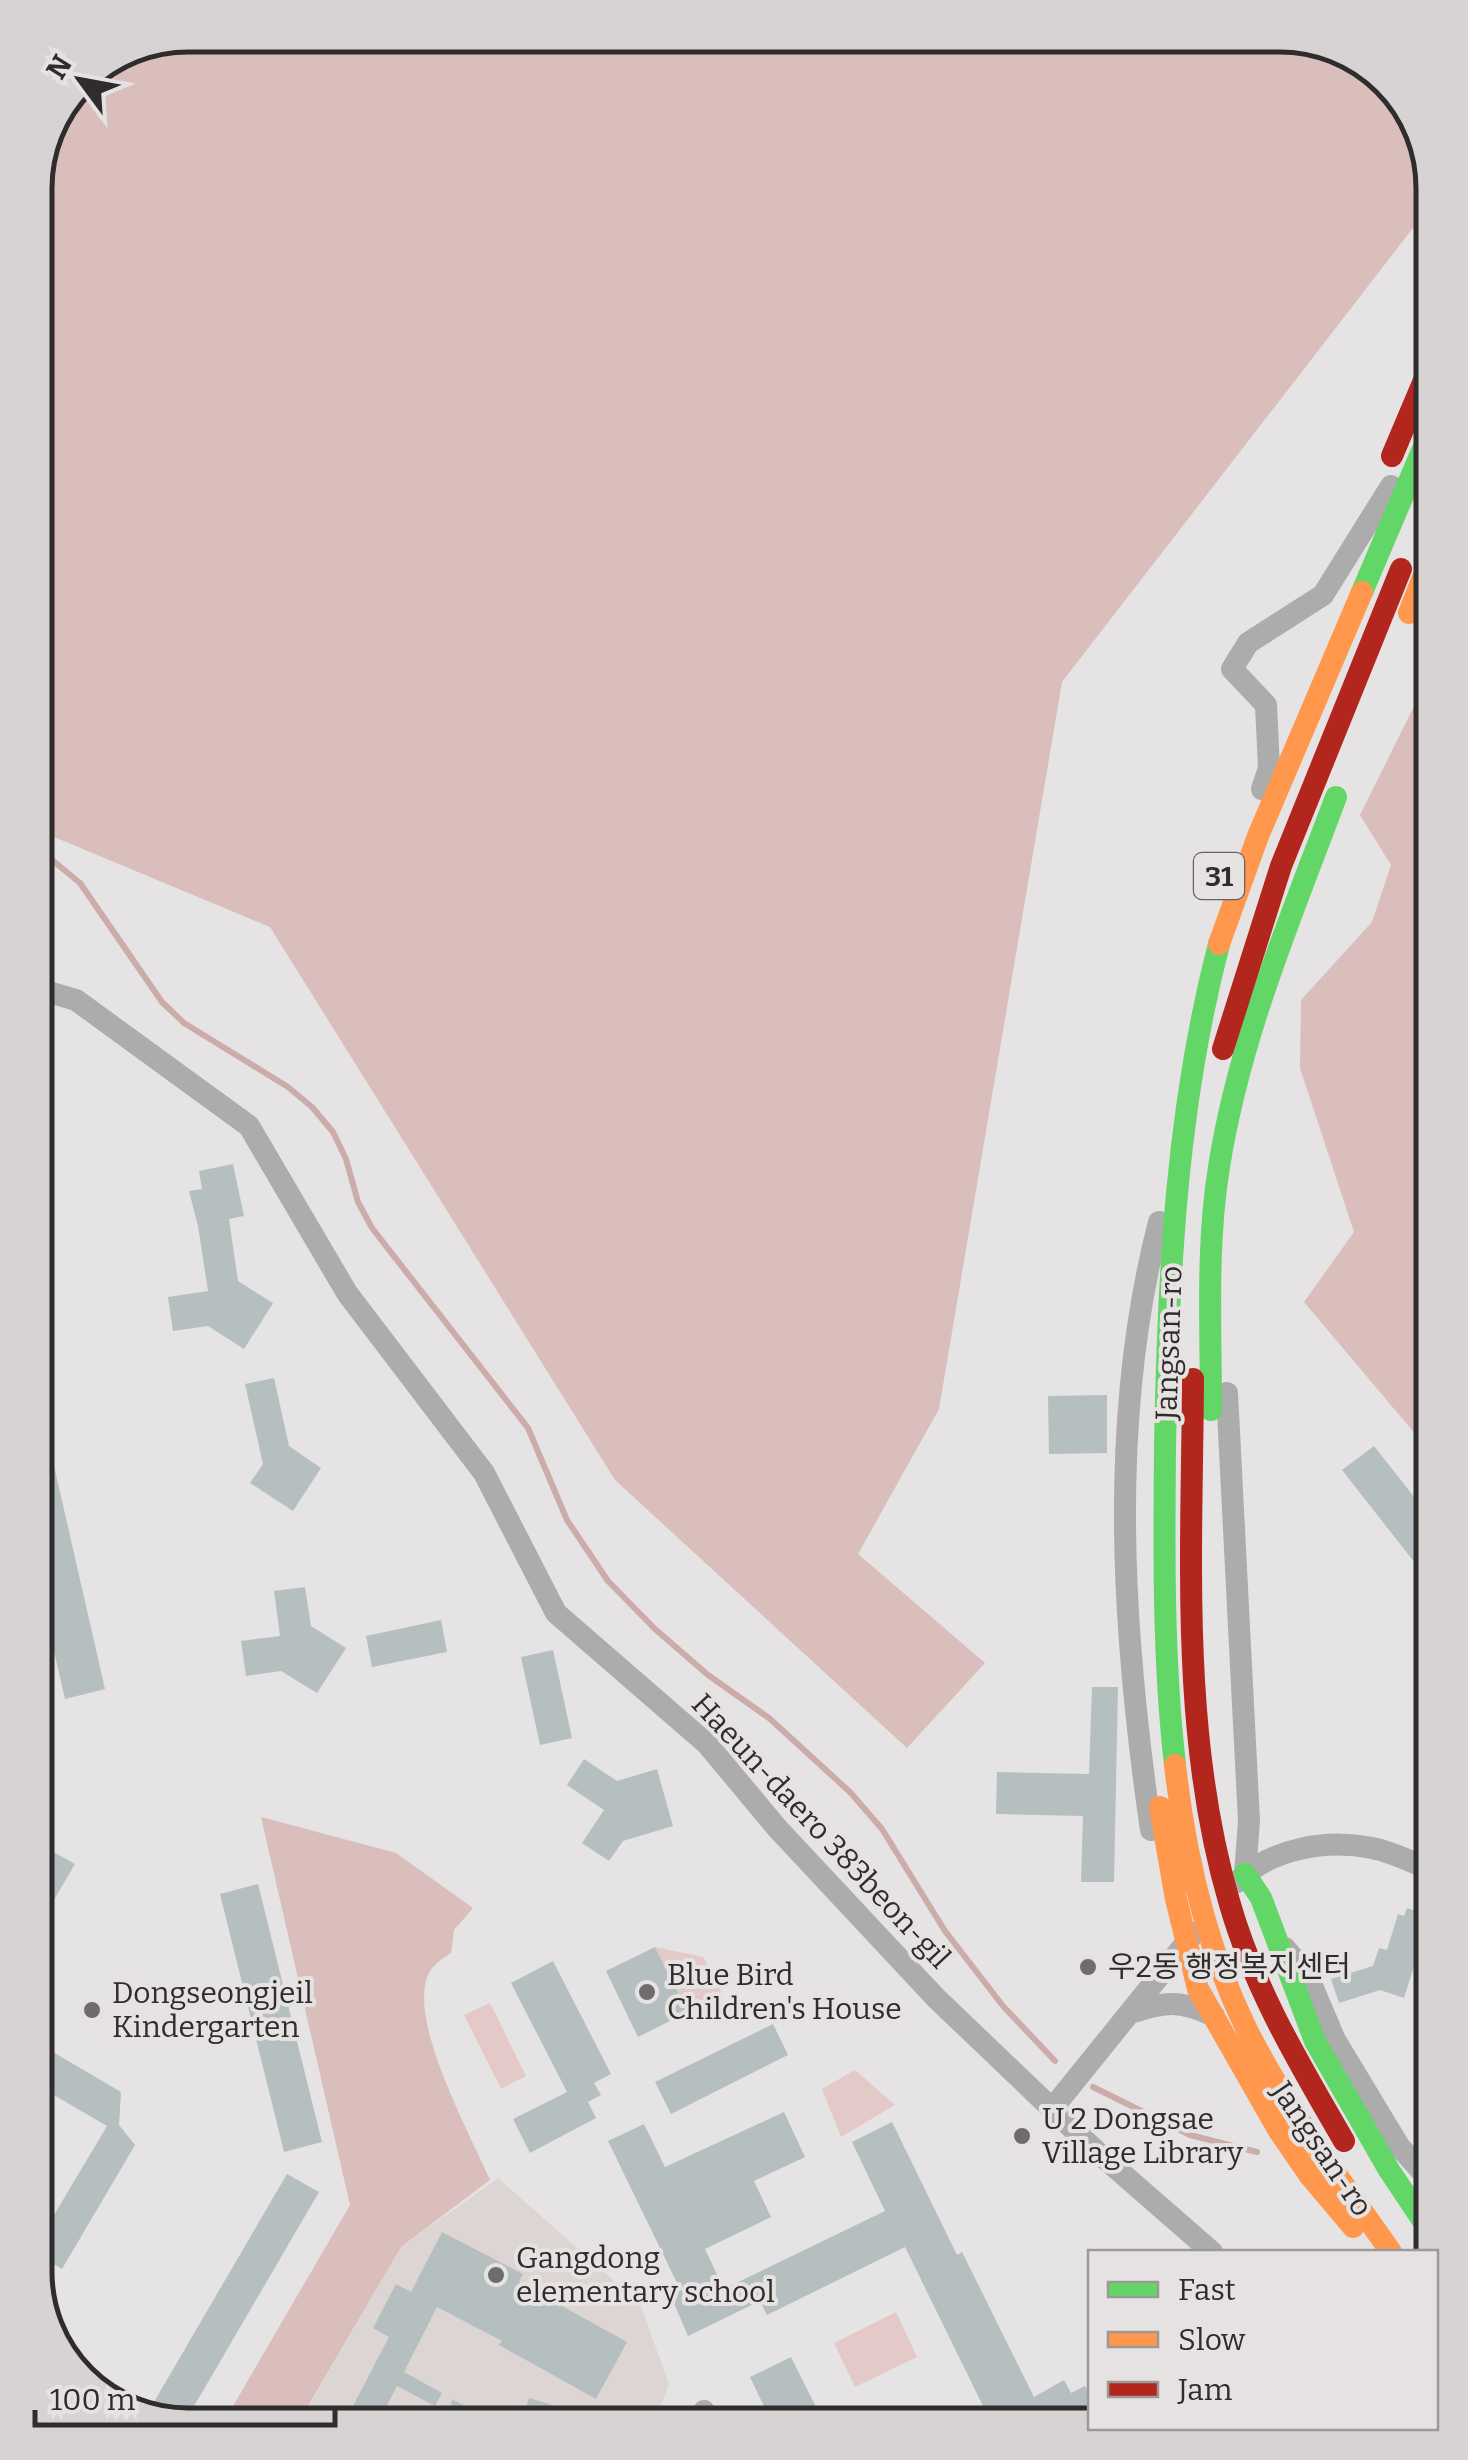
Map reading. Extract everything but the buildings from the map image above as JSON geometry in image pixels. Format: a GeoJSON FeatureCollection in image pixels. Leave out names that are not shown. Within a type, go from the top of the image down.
{"type":"FeatureCollection","features":[{"type":"Feature","properties":{"kind":"main road"},"geometry":{"type":"LineString","coordinates":[[1321,621],[1416,399]]}},
{"type":"Feature","properties":{"kind":"main road","name":"Jangsan-ro"},"geometry":{"type":"LineString","coordinates":[[1390,2250],[1283,2096],[1228,1990],[1185,1852],[1171,1731],[1164,1580],[1166,1372],[1179,1173],[1194,1064],[1219,944],[1264,822],[1416,465]]}},
{"type":"Feature","properties":{"kind":"main road","name":"Jangsan-ro"},"geometry":{"type":"LineString","coordinates":[[1416,551],[1281,863],[1240,981],[1218,1068],[1202,1164],[1194,1254],[1195,1628],[1200,1736],[1212,1828],[1228,1901],[1258,1984],[1290,2050],[1360,2168],[1416,2248]]}},
{"type":"Feature","properties":{"kind":"main road"},"geometry":{"type":"LineString","coordinates":[[1398,640],[1416,595]]}},
{"type":"Feature","properties":{"kind":"main road"},"geometry":{"type":"LineString","coordinates":[[1243,800],[1290,693]]}},
{"type":"Feature","properties":{"kind":"main road"},"geometry":{"type":"LineString","coordinates":[[1342,782],[1246,1052],[1224,1140],[1211,1258],[1211,1428],[1222,1746],[1233,1829],[1245,1874],[1261,1898],[1315,2041],[1388,2170],[1416,2211]]}},
{"type":"Feature","properties":{"kind":"main road","name":"31"},"geometry":{"type":"LineString","coordinates":[[1214,892],[1192,966],[1159,1172],[1141,1429],[1146,1638],[1160,1807],[1176,1899],[1198,1989],[1300,2162],[1372,2250]]}},
{"type":"Feature","properties":{"kind":"main road"},"geometry":{"type":"LineString","coordinates":[[1362,2118],[1416,2185]]}},
{"type":"Feature","properties":{"kind":"street"},"geometry":{"type":"LineString","coordinates":[[1187,1942],[1157,1876],[1132,1702],[1125,1426],[1146,1274],[1179,1144],[1201,970],[1269,768],[1266,706],[1232,669],[1248,643],[1323,594],[1408,457],[1416,437]]}},
{"type":"Feature","properties":{"kind":"street"},"geometry":{"type":"LineString","coordinates":[[1408,457],[1416,460]]}},
{"type":"Feature","properties":{"kind":"street"},"geometry":{"type":"LineString","coordinates":[[1245,1874],[1249,1822],[1212,1148],[1256,982],[1416,554]]}},
{"type":"Feature","properties":{"kind":"street","name":"Haeun-daero 383beon-gil"},"geometry":{"type":"LineString","coordinates":[[53,993],[76,1000],[249,1126],[347,1293],[484,1473],[556,1613],[707,1744],[778,1828],[936,1998],[1052,2109],[1210,2250]]}},
{"type":"Feature","properties":{"kind":"street"},"geometry":{"type":"LineString","coordinates":[[1179,1144],[1212,1148]]}},
{"type":"Feature","properties":{"kind":"street"},"geometry":{"type":"LineString","coordinates":[[1052,2109],[1216,1903],[1245,1874],[1273,1856],[1326,1844],[1373,1848],[1416,1864]]}},
{"type":"Feature","properties":{"kind":"street"},"geometry":{"type":"LineString","coordinates":[[1276,1938],[1308,1974],[1334,2040],[1399,2146],[1416,2165]]}},
{"type":"Feature","properties":{"kind":"street"},"geometry":{"type":"LineString","coordinates":[[1130,2012],[1163,2003],[1189,2004],[1214,2016]]}},
{"type":"Feature","properties":{"kind":"shaded area"},"geometry":{"type":"Polygon","coordinates":[[[189,52],[1288,53],[1323,60],[1355,75],[1393,113],[1408,145],[1416,189],[1416,224],[1062,682],[939,1409],[858,1554],[985,1663],[907,1748],[615,1480],[270,927],[53,836],[53,180],[66,130],[130,130],[130,66],[162,55],[189,52]]]}},
{"type":"Feature","properties":{"kind":"shaded area"},"geometry":{"type":"Polygon","coordinates":[[[1416,702],[1416,1435],[1304,1302],[1354,1232],[1300,1068],[1301,1000],[1372,922],[1391,865],[1360,815],[1416,702]]]}},
{"type":"Feature","properties":{"kind":"shaded area"},"geometry":{"type":"Polygon","coordinates":[[[261,1817],[396,1853],[473,1908],[454,1930],[451,1953],[430,1972],[424,2002],[445,2081],[490,2180],[401,2247],[307,2407],[232,2407],[350,2205],[261,1817]]]}},
{"type":"Feature","properties":{"kind":"shaded area"},"geometry":{"type":"Polygon","coordinates":[[[655,1947],[703,1957],[723,1995],[688,2012],[655,1947]]]}},
{"type":"Feature","properties":{"kind":"shaded area"},"geometry":{"type":"Polygon","coordinates":[[[490,2003],[526,2076],[501,2089],[464,2015],[490,2003]]]}},
{"type":"Feature","properties":{"kind":"shaded area"},"geometry":{"type":"Polygon","coordinates":[[[855,2070],[895,2105],[841,2137],[822,2089],[855,2070]]]}},
{"type":"Feature","properties":{"kind":"shaded area","name":"Gangdong elementary school"},"geometry":{"type":"Polygon","coordinates":[[[498,2178],[640,2304],[669,2384],[660,2407],[308,2407],[401,2247],[498,2178]]]}},
{"type":"Feature","properties":{"kind":"shaded area"},"geometry":{"type":"Polygon","coordinates":[[[896,2312],[917,2357],[855,2387],[834,2343],[896,2312]]]}},
{"type":"Feature","properties":{"kind":"waterway"},"geometry":{"type":"LineString","coordinates":[[53,861],[80,883],[162,1002],[184,1023],[288,1087],[333,1132],[346,1159],[358,1202],[372,1228],[528,1428],[567,1520],[608,1581],[655,1629],[708,1675],[769,1718],[850,1792],[882,1829],[945,1931],[1003,2006],[1055,2061]]}},
{"type":"Feature","properties":{"kind":"waterway"},"geometry":{"type":"LineString","coordinates":[[1093,2087],[1190,2135],[1257,2152]]}},
{"type":"Feature","properties":{"kind":"traffic: fast"},"geometry":{"type":"LineString","coordinates":[[1362,592],[1416,465]]}},
{"type":"Feature","properties":{"kind":"traffic: fast"},"geometry":{"type":"LineString","coordinates":[[1211,1410],[1212,1227],[1228,1119],[1268,979],[1336,797]]}},
{"type":"Feature","properties":{"kind":"traffic: fast"},"geometry":{"type":"LineString","coordinates":[[1175,1765],[1165,1606],[1165,1447],[1172,1257],[1193,1068],[1219,944]]}},
{"type":"Feature","properties":{"kind":"traffic: fast"},"geometry":{"type":"LineString","coordinates":[[1245,1874],[1261,1898],[1315,2041],[1416,2210]]}},
{"type":"Feature","properties":{"kind":"traffic: slow"},"geometry":{"type":"LineString","coordinates":[[1219,944],[1258,836],[1362,592]]}},
{"type":"Feature","properties":{"kind":"traffic: slow"},"geometry":{"type":"LineString","coordinates":[[1409,613],[1416,595]]}},
{"type":"Feature","properties":{"kind":"traffic: slow"},"geometry":{"type":"LineString","coordinates":[[1175,1765],[1199,1900],[1232,1997],[1278,2086],[1390,2250]]}},
{"type":"Feature","properties":{"kind":"traffic: slow"},"geometry":{"type":"LineString","coordinates":[[1160,1807],[1176,1899],[1198,1989],[1279,2131],[1353,2227]]}},
{"type":"Feature","properties":{"kind":"traffic: jam"},"geometry":{"type":"LineString","coordinates":[[1392,456],[1416,399]]}},
{"type":"Feature","properties":{"kind":"traffic: jam"},"geometry":{"type":"LineString","coordinates":[[1223,1049],[1281,866],[1401,569]]}},
{"type":"Feature","properties":{"kind":"traffic: jam"},"geometry":{"type":"LineString","coordinates":[[1193,1379],[1192,1642],[1196,1708],[1213,1837],[1229,1901],[1251,1964],[1279,2025],[1344,2141]]}},
{"type":"Feature","properties":{"kind":"place","name":"우2동 행정복지센터"},"geometry":{"type":"Point","coordinates":[1088,1967]}},
{"type":"Feature","properties":{"kind":"place","name":"Blue Bird Children's House"},"geometry":{"type":"Point","coordinates":[647,1992]}},
{"type":"Feature","properties":{"kind":"place","name":"Dongseongjeil Kindergarten"},"geometry":{"type":"Point","coordinates":[92,2010]}},
{"type":"Feature","properties":{"kind":"place","name":"U 2 Dongsae Village Library"},"geometry":{"type":"Point","coordinates":[1022,2136]}},
{"type":"Feature","properties":{"kind":"place","name":"Gangdong elementary school"},"geometry":{"type":"Point","coordinates":[496,2275]}}]}
